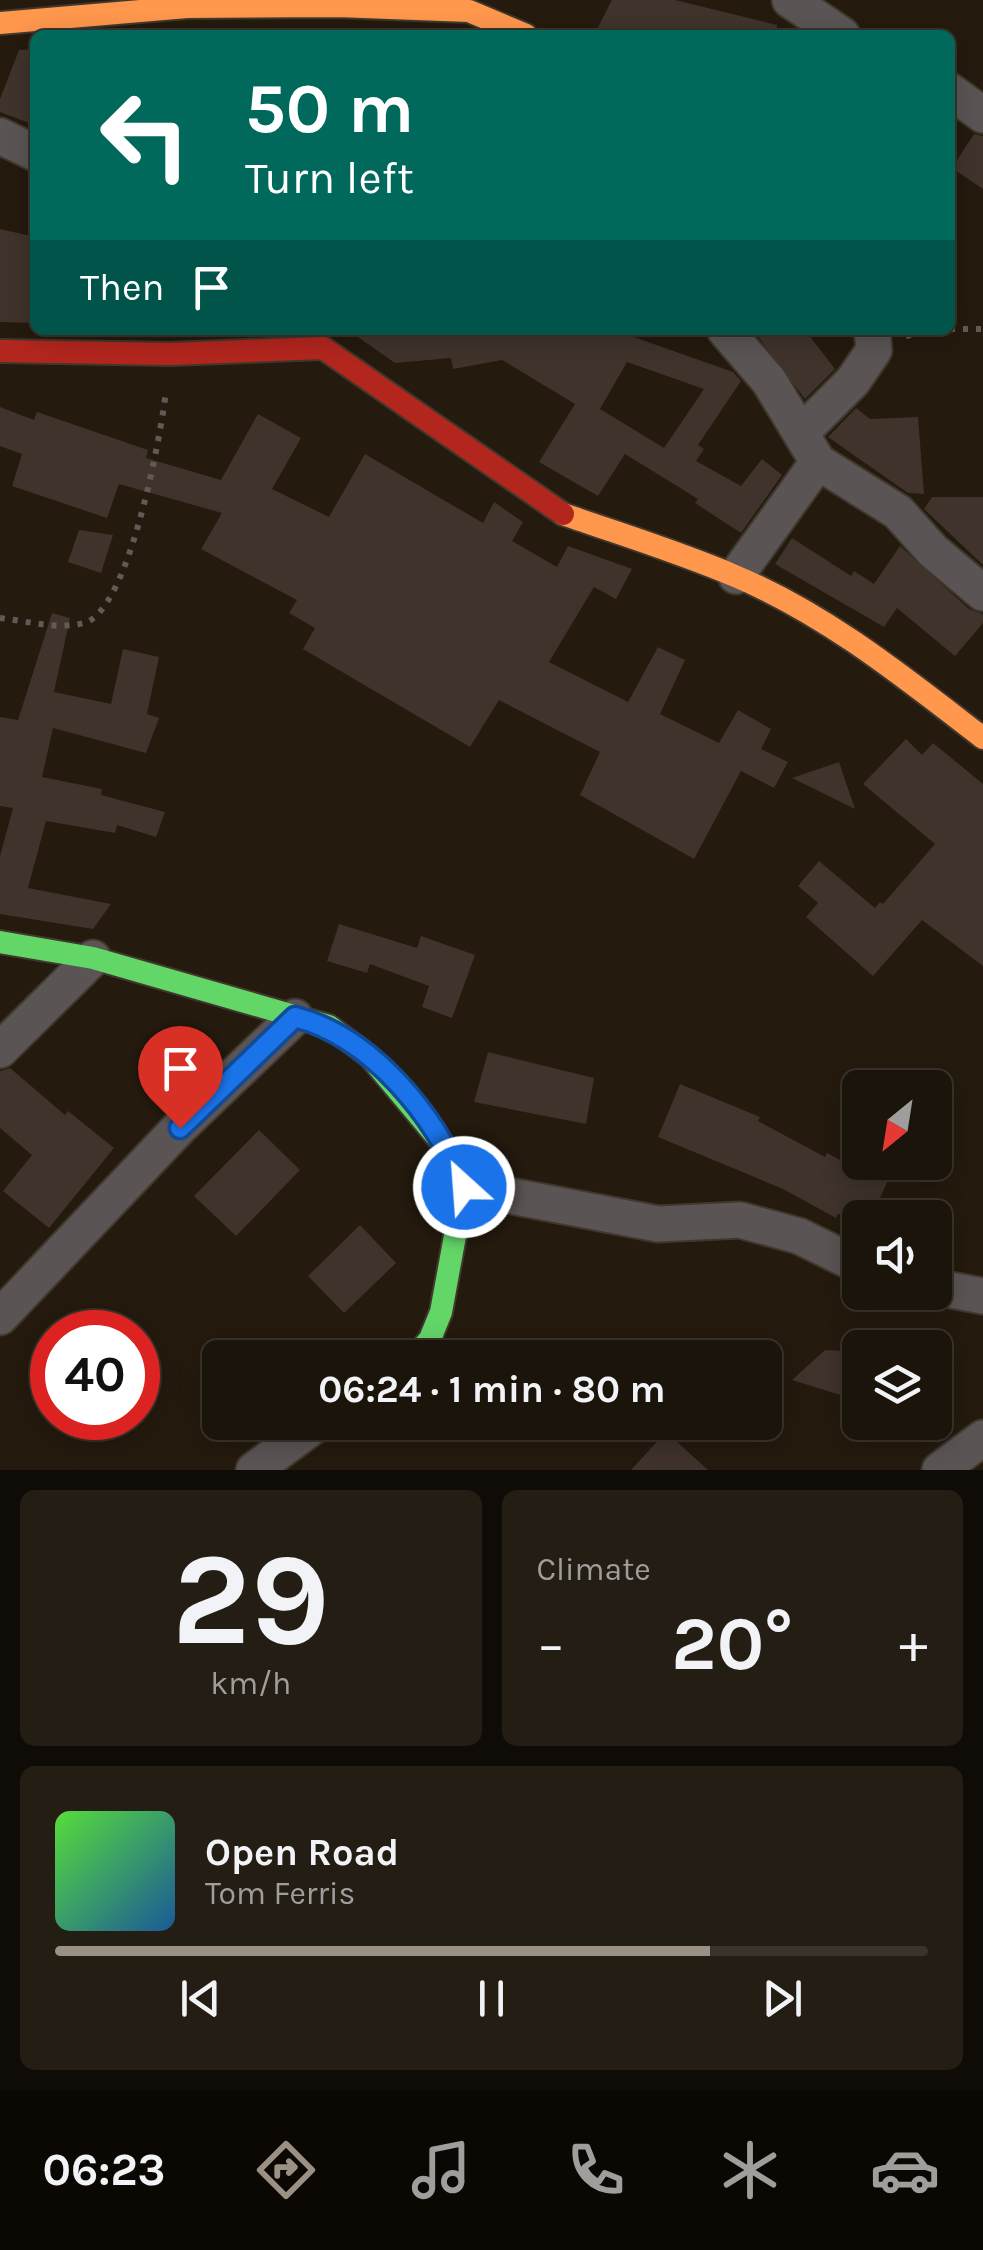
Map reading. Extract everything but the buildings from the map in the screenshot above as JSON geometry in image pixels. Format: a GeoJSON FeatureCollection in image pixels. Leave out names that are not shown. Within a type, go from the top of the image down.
{"type":"FeatureCollection","features":[{"type":"Feature","properties":{"kind":"street"},"geometry":{"type":"LineString","coordinates":[[778,0],[790,30]]}},
{"type":"Feature","properties":{"kind":"street"},"geometry":{"type":"LineString","coordinates":[[790,0],[835,30]]}},
{"type":"Feature","properties":{"kind":"street"},"geometry":{"type":"LineString","coordinates":[[0,24],[188,7],[337,6],[467,16],[510,30]]}},
{"type":"Feature","properties":{"kind":"street"},"geometry":{"type":"LineString","coordinates":[[955,95],[983,115]]}},
{"type":"Feature","properties":{"kind":"street"},"geometry":{"type":"LineString","coordinates":[[0,136],[30,151]]}},
{"type":"Feature","properties":{"kind":"street"},"geometry":{"type":"LineString","coordinates":[[729,335],[769,381],[810,447],[898,512],[933,551],[983,592]]}},
{"type":"Feature","properties":{"kind":"street"},"geometry":{"type":"LineString","coordinates":[[736,576],[810,447],[874,350],[872,335]]}},
{"type":"Feature","properties":{"kind":"street"},"geometry":{"type":"LineString","coordinates":[[0,351],[170,354],[328,339],[560,513],[736,576],[882,660],[983,738]]}},
{"type":"Feature","properties":{"kind":"street"},"geometry":{"type":"LineString","coordinates":[[0,942],[92,958],[330,1026],[370,1057],[451,1154],[464,1187],[441,1312],[428,1340]]}},
{"type":"Feature","properties":{"kind":"street"},"geometry":{"type":"LineString","coordinates":[[0,1050],[92,958]]}},
{"type":"Feature","properties":{"kind":"street"},"geometry":{"type":"LineString","coordinates":[[0,1317],[180,1128],[295,1017]]}},
{"type":"Feature","properties":{"kind":"street"},"geometry":{"type":"LineString","coordinates":[[464,1187],[658,1224],[740,1220],[798,1236],[842,1257]]}},
{"type":"Feature","properties":{"kind":"street"},"geometry":{"type":"LineString","coordinates":[[952,1290],[983,1296]]}},
{"type":"Feature","properties":{"kind":"street"},"geometry":{"type":"LineString","coordinates":[[940,1470],[983,1438]]}},
{"type":"Feature","properties":{"kind":"street"},"geometry":{"type":"LineString","coordinates":[[254,1470],[295,1440]]}},
{"type":"Feature","properties":{"kind":"path"},"geometry":{"type":"LineString","coordinates":[[955,329],[983,329]]}},
{"type":"Feature","properties":{"kind":"path"},"geometry":{"type":"LineString","coordinates":[[0,618],[64,626],[87,623],[103,610],[118,585],[160,437],[170,354]]}},
{"type":"Feature","properties":{"kind":"traffic: fast"},"geometry":{"type":"LineString","coordinates":[[0,942],[93,958],[329,1026],[370,1057],[451,1154],[464,1187],[441,1312],[429,1340]]}},
{"type":"Feature","properties":{"kind":"traffic: slow"},"geometry":{"type":"LineString","coordinates":[[0,23],[187,7],[337,6],[469,11],[514,30]]}},
{"type":"Feature","properties":{"kind":"traffic: slow"},"geometry":{"type":"LineString","coordinates":[[563,514],[693,559],[769,591],[864,649],[983,738]]}},
{"type":"Feature","properties":{"kind":"traffic: jam"},"geometry":{"type":"LineString","coordinates":[[0,351],[170,354],[323,348],[563,514]]}},
{"type":"Feature","properties":{"kind":"route"},"geometry":{"type":"LineString","coordinates":[[180,1128],[295,1017],[330,1026],[370,1057],[411,1101],[451,1154],[464,1187]]}}]}
